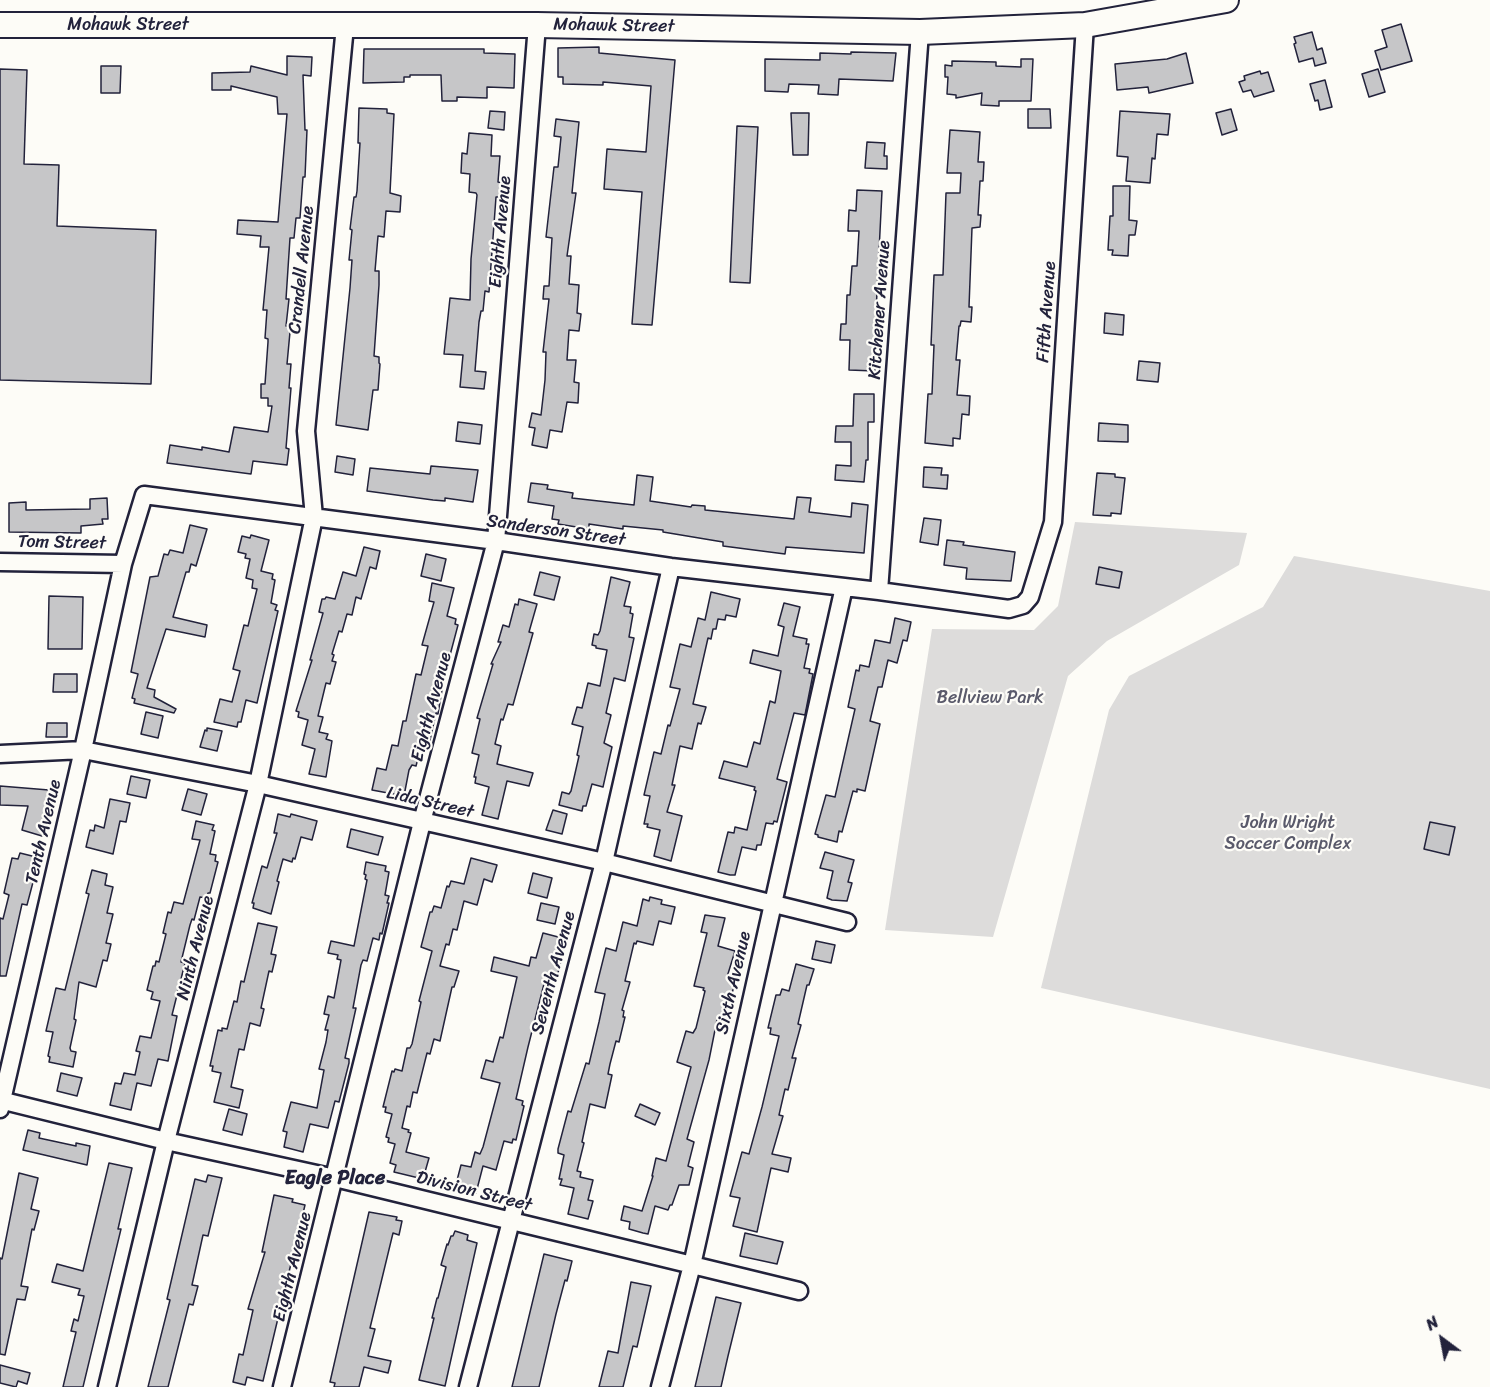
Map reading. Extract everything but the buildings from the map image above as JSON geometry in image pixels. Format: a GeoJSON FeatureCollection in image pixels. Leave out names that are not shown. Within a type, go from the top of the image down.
{"type":"FeatureCollection","features":[{"type":"Feature","properties":{"kind":"street","name":"Mohawk Street"},"geometry":{"type":"LineString","coordinates":[[0,25],[537,24],[920,32],[1085,25],[1226,0]]}},
{"type":"Feature","properties":{"kind":"street","name":"Eighth Avenue"},"geometry":{"type":"LineString","coordinates":[[282,1387],[422,822],[496,541],[537,24]]}},
{"type":"Feature","properties":{"kind":"street","name":"Fifth Avenue"},"geometry":{"type":"LineString","coordinates":[[1030,597],[1053,522],[1085,25]]}},
{"type":"Feature","properties":{"kind":"street","name":"Crandell Avenue"},"geometry":{"type":"LineString","coordinates":[[314,517],[306,431],[345,26]]}},
{"type":"Feature","properties":{"kind":"street","name":"Kitchener Avenue"},"geometry":{"type":"LineString","coordinates":[[879,591],[920,32]]}},
{"type":"Feature","properties":{"kind":"street","name":"Sanderson Street"},"geometry":{"type":"LineString","coordinates":[[123,564],[144,495],[496,541],[671,567],[879,591],[1009,609],[1023,605],[1030,597]]}},
{"type":"Feature","properties":{"kind":"street","name":"Ninth Avenue"},"geometry":{"type":"LineString","coordinates":[[107,1387],[166,1141],[258,784],[314,517]]}},
{"type":"Feature","properties":{"kind":"street","name":"Tom Street"},"geometry":{"type":"LineString","coordinates":[[0,561],[123,564]]}},
{"type":"Feature","properties":{"kind":"street","name":"Tenth Avenue"},"geometry":{"type":"LineString","coordinates":[[1,1103],[83,750],[123,564]]}},
{"type":"Feature","properties":{"kind":"street","name":"Seventh Avenue"},"geometry":{"type":"LineString","coordinates":[[468,1387],[604,862],[671,567]]}},
{"type":"Feature","properties":{"kind":"street","name":"Sixth Avenue"},"geometry":{"type":"LineString","coordinates":[[660,1387],[692,1265],[844,587]]}},
{"type":"Feature","properties":{"kind":"street","name":"Lida Street"},"geometry":{"type":"LineString","coordinates":[[0,754],[83,750],[258,784],[604,862],[848,922]]}},
{"type":"Feature","properties":{"kind":"street","name":"Division Street"},"geometry":{"type":"LineString","coordinates":[[1,1103],[335,1178],[799,1291]]}},
{"type":"Feature","properties":{"kind":"green space","name":"Bellview Park"},"geometry":{"type":"Polygon","coordinates":[[[1075,522],[1247,533],[1239,565],[1107,641],[1068,676],[993,937],[885,930],[932,629],[1034,630],[1058,606],[1075,522]]]}},
{"type":"Feature","properties":{"kind":"green space","name":"John Wright Soccer Complex"},"geometry":{"type":"Polygon","coordinates":[[[1294,556],[1490,591],[1490,1089],[1041,988],[1109,710],[1129,676],[1263,607],[1294,556]]]}},
{"type":"Feature","properties":{"kind":"district","name":"Eagle Place"},"geometry":{"type":"Point","coordinates":[335,1179]}}]}
